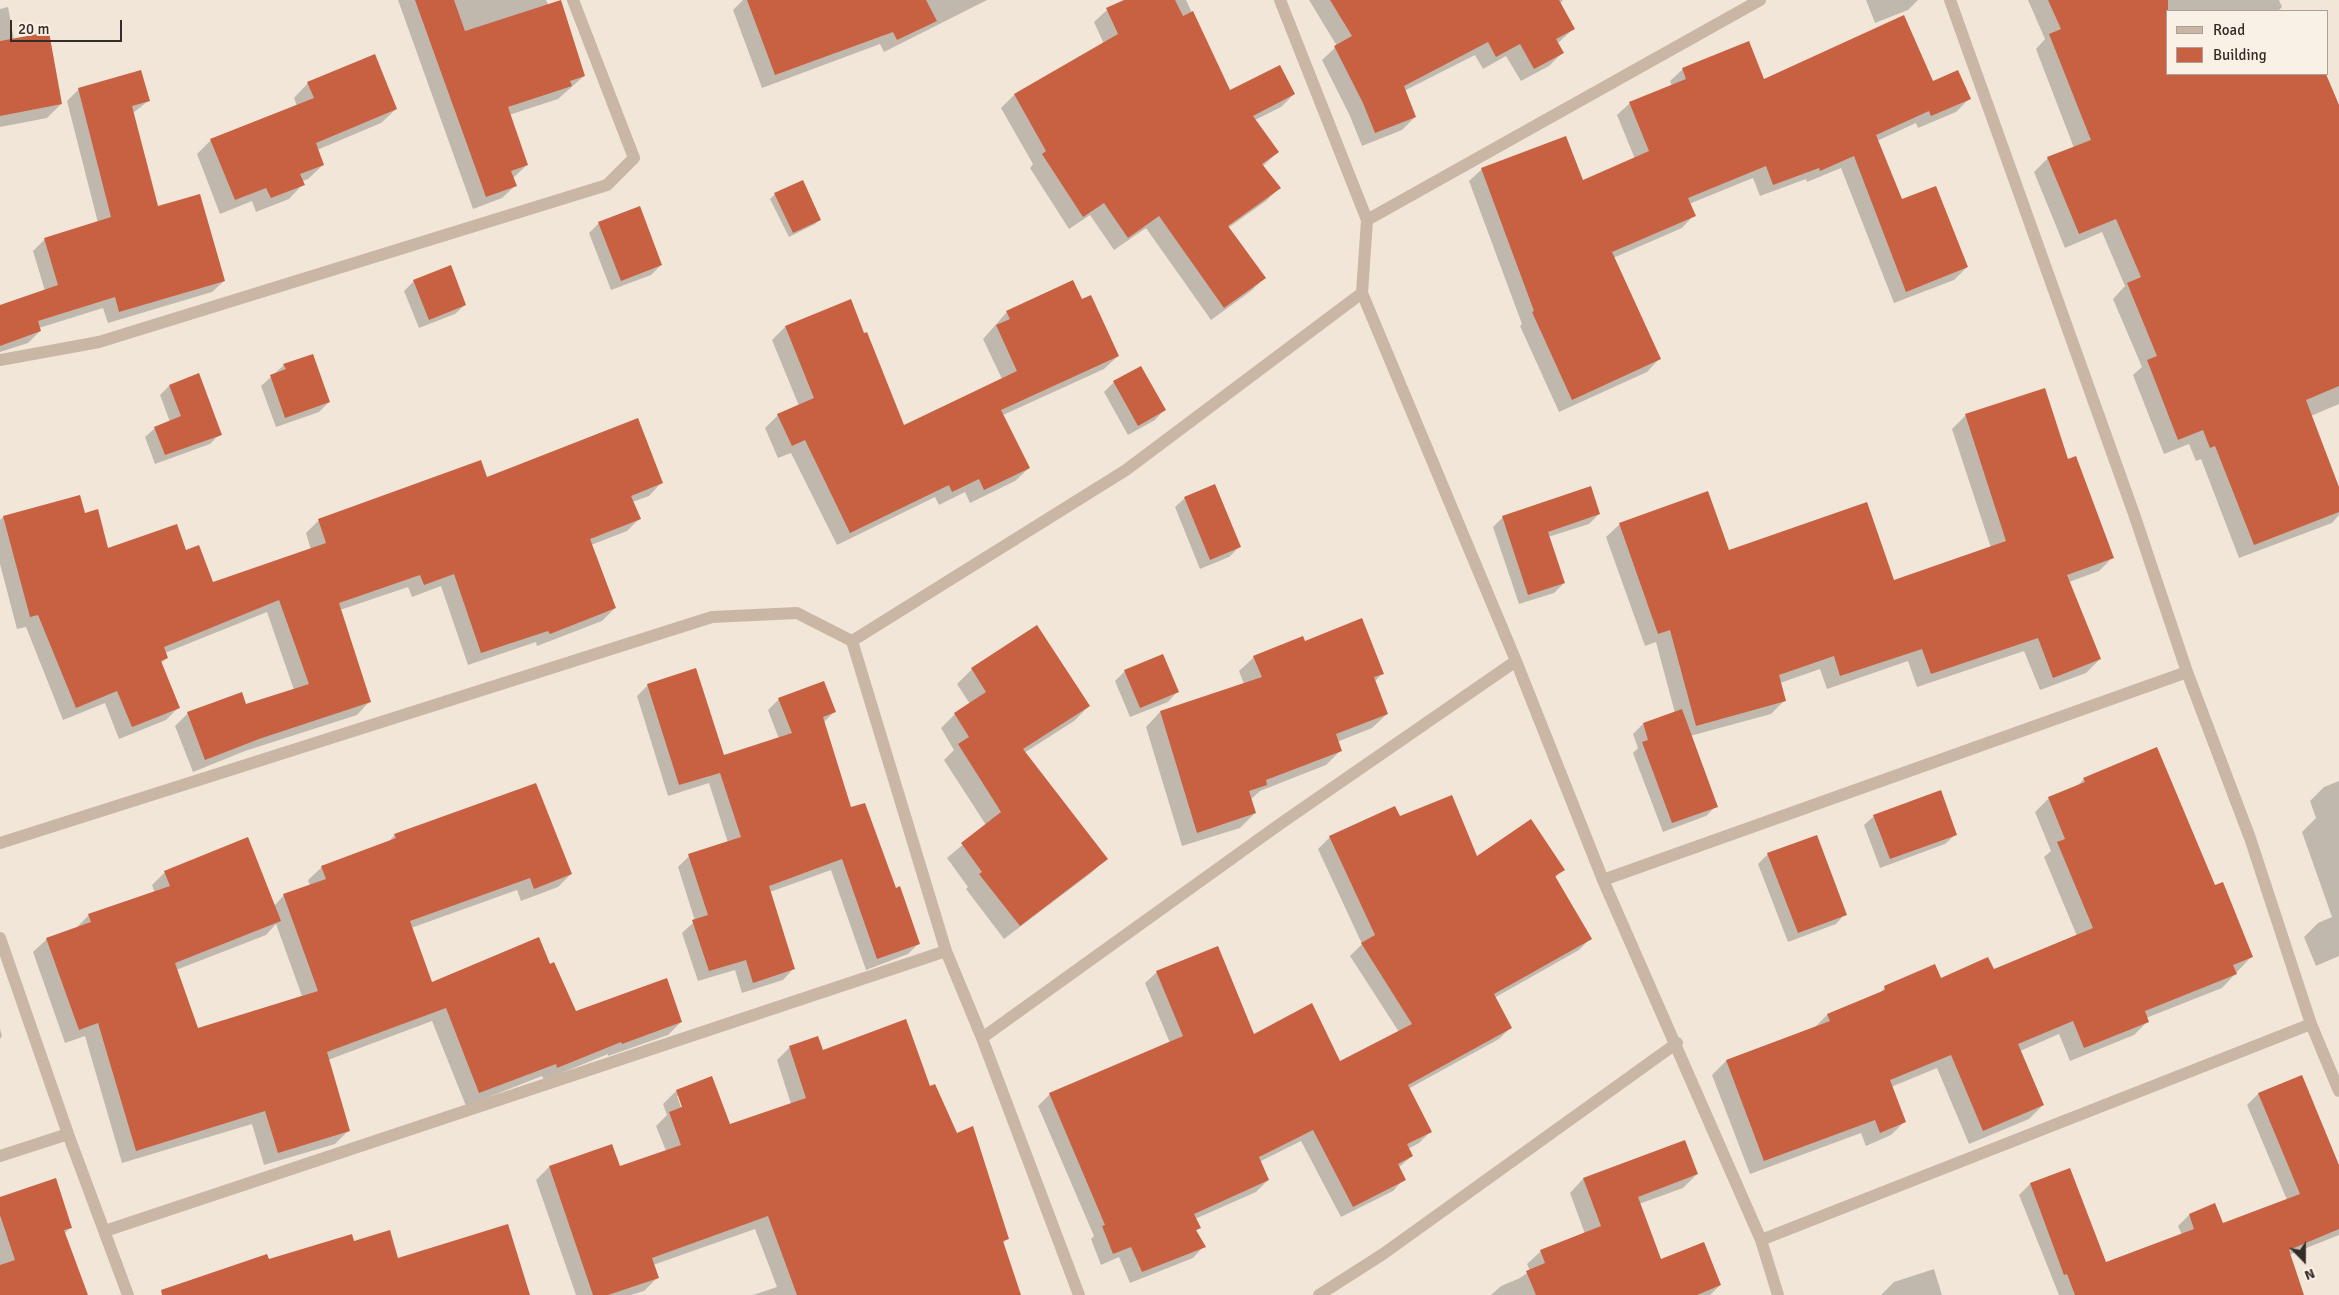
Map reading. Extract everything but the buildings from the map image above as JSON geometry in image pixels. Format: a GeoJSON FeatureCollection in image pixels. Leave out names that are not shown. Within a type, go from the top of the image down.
{"type":"FeatureCollection","features":[{"type":"Feature","properties":{"kind":"street"},"geometry":{"type":"LineString","coordinates":[[0,360],[99,342],[607,185],[634,158],[574,0]]}},
{"type":"Feature","properties":{"kind":"street"},"geometry":{"type":"LineString","coordinates":[[1280,0],[1367,220],[1362,293],[1516,662],[1604,880],[1761,1240],[1778,1295]]}},
{"type":"Feature","properties":{"kind":"street"},"geometry":{"type":"LineString","coordinates":[[1367,220],[1760,0]]}},
{"type":"Feature","properties":{"kind":"street"},"geometry":{"type":"LineString","coordinates":[[1950,0],[2134,514],[2187,672],[2250,838],[2311,1024],[2339,1091]]}},
{"type":"Feature","properties":{"kind":"street"},"geometry":{"type":"LineString","coordinates":[[852,641],[1126,470],[1362,293]]}},
{"type":"Feature","properties":{"kind":"street"},"geometry":{"type":"LineString","coordinates":[[0,843],[712,616],[798,613],[852,641],[946,951],[982,1038],[1079,1295]]}},
{"type":"Feature","properties":{"kind":"street"},"geometry":{"type":"LineString","coordinates":[[982,1038],[1280,824],[1516,662]]}},
{"type":"Feature","properties":{"kind":"street"},"geometry":{"type":"LineString","coordinates":[[1604,880],[2187,672]]}},
{"type":"Feature","properties":{"kind":"street"},"geometry":{"type":"LineString","coordinates":[[0,938],[68,1134],[128,1295]]}},
{"type":"Feature","properties":{"kind":"street"},"geometry":{"type":"LineString","coordinates":[[105,1231],[946,951]]}},
{"type":"Feature","properties":{"kind":"street"},"geometry":{"type":"LineString","coordinates":[[1761,1240],[2311,1024]]}},
{"type":"Feature","properties":{"kind":"street"},"geometry":{"type":"LineString","coordinates":[[1319,1295],[1383,1254],[1677,1044]]}},
{"type":"Feature","properties":{"kind":"street"},"geometry":{"type":"LineString","coordinates":[[0,1156],[68,1134]]}}]}
